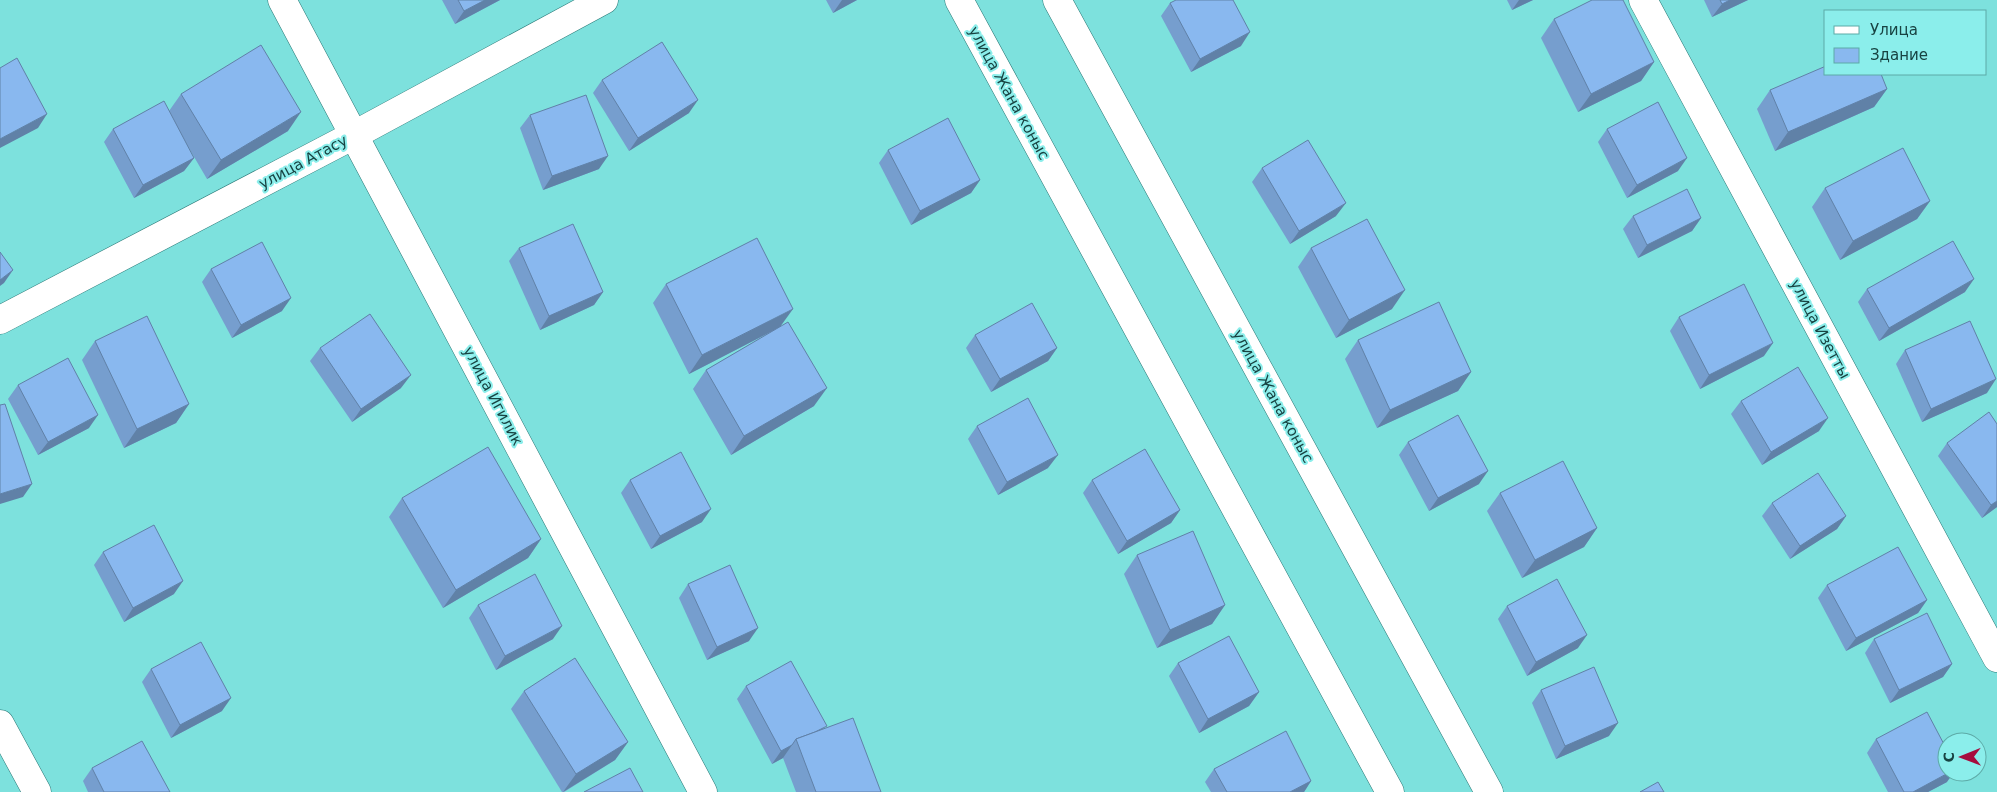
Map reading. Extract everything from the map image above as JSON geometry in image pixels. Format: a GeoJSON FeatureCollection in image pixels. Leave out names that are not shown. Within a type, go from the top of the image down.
{"type":"FeatureCollection","features":[{"type":"Feature","properties":{"kind":"street","name":"улица Игилик"},"geometry":{"type":"LineString","coordinates":[[282,0],[703,792]]}},
{"type":"Feature","properties":{"kind":"street","name":"улица Атасу"},"geometry":{"type":"LineString","coordinates":[[0,320],[354,136],[604,0]]}},
{"type":"Feature","properties":{"kind":"street","name":"улица Жана коныс"},"geometry":{"type":"LineString","coordinates":[[959,0],[1390,792]]}},
{"type":"Feature","properties":{"kind":"street","name":"улица Жана коныс"},"geometry":{"type":"LineString","coordinates":[[1057,0],[1489,792]]}},
{"type":"Feature","properties":{"kind":"street","name":"улица Изетты"},"geometry":{"type":"LineString","coordinates":[[1643,0],[1997,658]]}},
{"type":"Feature","properties":{"kind":"street"},"geometry":{"type":"LineString","coordinates":[[0,724],[37,792]]}},
{"type":"Feature","properties":{"kind":"building"},"geometry":{"type":"Polygon","coordinates":[[[458,0],[485,0],[464,11],[458,0]]]}},
{"type":"Feature","properties":{"kind":"building"},"geometry":{"type":"Polygon","coordinates":[[[1176,0],[1233,0],[1250,32],[1200,59],[1170,3],[1176,0]]]}},
{"type":"Feature","properties":{"kind":"building"},"geometry":{"type":"Polygon","coordinates":[[[1592,0],[1623,0],[1654,62],[1591,94],[1554,19],[1592,0]]]}},
{"type":"Feature","properties":{"kind":"building"},"geometry":{"type":"Polygon","coordinates":[[[1720,0],[1730,0],[1722,4],[1720,0]]]}},
{"type":"Feature","properties":{"kind":"building"},"geometry":{"type":"Polygon","coordinates":[[[662,42],[698,100],[638,138],[602,80],[662,42]]]}},
{"type":"Feature","properties":{"kind":"building"},"geometry":{"type":"Polygon","coordinates":[[[261,45],[301,112],[221,160],[181,94],[261,45]]]}},
{"type":"Feature","properties":{"kind":"building"},"geometry":{"type":"Polygon","coordinates":[[[17,58],[47,114],[0,139],[0,68],[17,58]]]}},
{"type":"Feature","properties":{"kind":"building"},"geometry":{"type":"Polygon","coordinates":[[[1824,67],[1824,75],[1881,75],[1887,89],[1788,132],[1770,90],[1824,67]]]}},
{"type":"Feature","properties":{"kind":"building"},"geometry":{"type":"Polygon","coordinates":[[[586,95],[608,156],[552,176],[530,115],[586,95]]]}},
{"type":"Feature","properties":{"kind":"building"},"geometry":{"type":"Polygon","coordinates":[[[164,101],[194,158],[143,185],[113,129],[164,101]]]}},
{"type":"Feature","properties":{"kind":"building"},"geometry":{"type":"Polygon","coordinates":[[[1658,102],[1687,158],[1637,185],[1607,129],[1658,102]]]}},
{"type":"Feature","properties":{"kind":"building"},"geometry":{"type":"Polygon","coordinates":[[[948,118],[980,180],[920,211],[888,150],[948,118]]]}},
{"type":"Feature","properties":{"kind":"building"},"geometry":{"type":"Polygon","coordinates":[[[1308,140],[1346,203],[1299,231],[1262,168],[1308,140]]]}},
{"type":"Feature","properties":{"kind":"building"},"geometry":{"type":"Polygon","coordinates":[[[1903,148],[1930,201],[1853,241],[1825,188],[1903,148]]]}},
{"type":"Feature","properties":{"kind":"building"},"geometry":{"type":"Polygon","coordinates":[[[1687,189],[1701,218],[1647,245],[1633,216],[1687,189]]]}},
{"type":"Feature","properties":{"kind":"building"},"geometry":{"type":"Polygon","coordinates":[[[1367,219],[1405,290],[1349,320],[1311,248],[1367,219]]]}},
{"type":"Feature","properties":{"kind":"building"},"geometry":{"type":"Polygon","coordinates":[[[573,224],[603,292],[549,316],[519,248],[573,224]]]}},
{"type":"Feature","properties":{"kind":"building"},"geometry":{"type":"Polygon","coordinates":[[[757,238],[793,309],[702,355],[666,284],[757,238]]]}},
{"type":"Feature","properties":{"kind":"building"},"geometry":{"type":"Polygon","coordinates":[[[1953,241],[1974,279],[1889,328],[1867,289],[1953,241]]]}},
{"type":"Feature","properties":{"kind":"building"},"geometry":{"type":"Polygon","coordinates":[[[262,242],[291,298],[241,325],[211,269],[262,242]]]}},
{"type":"Feature","properties":{"kind":"building"},"geometry":{"type":"Polygon","coordinates":[[[0,252],[13,270],[0,280],[0,252]]]}},
{"type":"Feature","properties":{"kind":"building"},"geometry":{"type":"Polygon","coordinates":[[[1744,284],[1773,343],[1709,375],[1679,317],[1744,284]]]}},
{"type":"Feature","properties":{"kind":"building"},"geometry":{"type":"Polygon","coordinates":[[[1439,302],[1471,372],[1390,410],[1358,340],[1439,302]]]}},
{"type":"Feature","properties":{"kind":"building"},"geometry":{"type":"Polygon","coordinates":[[[1032,303],[1057,348],[1000,379],[975,335],[1032,303]]]}},
{"type":"Feature","properties":{"kind":"building"},"geometry":{"type":"Polygon","coordinates":[[[370,314],[411,375],[361,409],[320,348],[370,314]]]}},
{"type":"Feature","properties":{"kind":"building"},"geometry":{"type":"Polygon","coordinates":[[[147,316],[189,404],[137,429],[95,341],[147,316]]]}},
{"type":"Feature","properties":{"kind":"building"},"geometry":{"type":"Polygon","coordinates":[[[1970,321],[1996,379],[1931,409],[1905,350],[1970,321]]]}},
{"type":"Feature","properties":{"kind":"building"},"geometry":{"type":"Polygon","coordinates":[[[788,322],[827,388],[744,436],[706,370],[788,322]]]}},
{"type":"Feature","properties":{"kind":"building"},"geometry":{"type":"Polygon","coordinates":[[[68,358],[98,415],[48,442],[18,385],[68,358]]]}},
{"type":"Feature","properties":{"kind":"building"},"geometry":{"type":"Polygon","coordinates":[[[1798,367],[1828,418],[1771,452],[1741,401],[1798,367]]]}},
{"type":"Feature","properties":{"kind":"building"},"geometry":{"type":"Polygon","coordinates":[[[1028,398],[1058,455],[1007,482],[977,426],[1028,398]]]}},
{"type":"Feature","properties":{"kind":"building"},"geometry":{"type":"Polygon","coordinates":[[[5,404],[32,484],[0,494],[0,405],[5,404]]]}},
{"type":"Feature","properties":{"kind":"building"},"geometry":{"type":"Polygon","coordinates":[[[1989,412],[1997,424],[1997,501],[1991,505],[1947,443],[1989,412]]]}},
{"type":"Feature","properties":{"kind":"building"},"geometry":{"type":"Polygon","coordinates":[[[1458,415],[1488,471],[1438,498],[1408,442],[1458,415]]]}},
{"type":"Feature","properties":{"kind":"building"},"geometry":{"type":"Polygon","coordinates":[[[488,447],[541,539],[456,590],[402,498],[488,447]]]}},
{"type":"Feature","properties":{"kind":"building"},"geometry":{"type":"Polygon","coordinates":[[[1145,449],[1180,510],[1127,541],[1092,480],[1145,449]]]}},
{"type":"Feature","properties":{"kind":"building"},"geometry":{"type":"Polygon","coordinates":[[[681,452],[711,509],[660,536],[630,480],[681,452]]]}},
{"type":"Feature","properties":{"kind":"building"},"geometry":{"type":"Polygon","coordinates":[[[1563,461],[1597,528],[1535,560],[1500,493],[1563,461]]]}},
{"type":"Feature","properties":{"kind":"building"},"geometry":{"type":"Polygon","coordinates":[[[1818,473],[1846,516],[1800,546],[1772,503],[1818,473]]]}},
{"type":"Feature","properties":{"kind":"building"},"geometry":{"type":"Polygon","coordinates":[[[154,525],[183,581],[133,608],[103,552],[154,525]]]}},
{"type":"Feature","properties":{"kind":"building"},"geometry":{"type":"Polygon","coordinates":[[[1193,531],[1225,605],[1170,630],[1137,555],[1193,531]]]}},
{"type":"Feature","properties":{"kind":"building"},"geometry":{"type":"Polygon","coordinates":[[[1898,547],[1927,600],[1856,638],[1827,585],[1898,547]]]}},
{"type":"Feature","properties":{"kind":"building"},"geometry":{"type":"Polygon","coordinates":[[[730,565],[758,628],[717,647],[688,584],[730,565]]]}},
{"type":"Feature","properties":{"kind":"building"},"geometry":{"type":"Polygon","coordinates":[[[535,574],[562,626],[505,656],[478,605],[535,574]]]}},
{"type":"Feature","properties":{"kind":"building"},"geometry":{"type":"Polygon","coordinates":[[[1557,579],[1587,635],[1536,662],[1507,606],[1557,579]]]}},
{"type":"Feature","properties":{"kind":"building"},"geometry":{"type":"Polygon","coordinates":[[[1927,613],[1952,664],[1899,690],[1874,639],[1927,613]]]}},
{"type":"Feature","properties":{"kind":"building"},"geometry":{"type":"Polygon","coordinates":[[[1229,636],[1259,692],[1208,719],[1178,663],[1229,636]]]}},
{"type":"Feature","properties":{"kind":"building"},"geometry":{"type":"Polygon","coordinates":[[[201,642],[231,698],[180,725],[151,669],[201,642]]]}},
{"type":"Feature","properties":{"kind":"building"},"geometry":{"type":"Polygon","coordinates":[[[575,658],[628,742],[576,774],[524,691],[575,658]]]}},
{"type":"Feature","properties":{"kind":"building"},"geometry":{"type":"Polygon","coordinates":[[[791,661],[827,726],[796,739],[792,745],[781,751],[746,686],[791,661]]]}},
{"type":"Feature","properties":{"kind":"building"},"geometry":{"type":"Polygon","coordinates":[[[1594,667],[1618,723],[1565,746],[1541,690],[1594,667]]]}},
{"type":"Feature","properties":{"kind":"building"},"geometry":{"type":"Polygon","coordinates":[[[1927,712],[1938,732],[1937,779],[1913,792],[1904,792],[1876,739],[1927,712]]]}},
{"type":"Feature","properties":{"kind":"building"},"geometry":{"type":"Polygon","coordinates":[[[853,718],[881,792],[816,792],[796,739],[853,718]]]}},
{"type":"Feature","properties":{"kind":"building"},"geometry":{"type":"Polygon","coordinates":[[[1286,731],[1311,781],[1290,792],[1227,792],[1214,769],[1286,731]]]}},
{"type":"Feature","properties":{"kind":"building"},"geometry":{"type":"Polygon","coordinates":[[[142,741],[170,792],[104,792],[92,768],[142,741]]]}},
{"type":"Feature","properties":{"kind":"building"},"geometry":{"type":"Polygon","coordinates":[[[630,768],[643,792],[584,792],[630,768]]]}},
{"type":"Feature","properties":{"kind":"building"},"geometry":{"type":"Polygon","coordinates":[[[1658,782],[1664,792],[1640,792],[1658,782]]]}}]}
